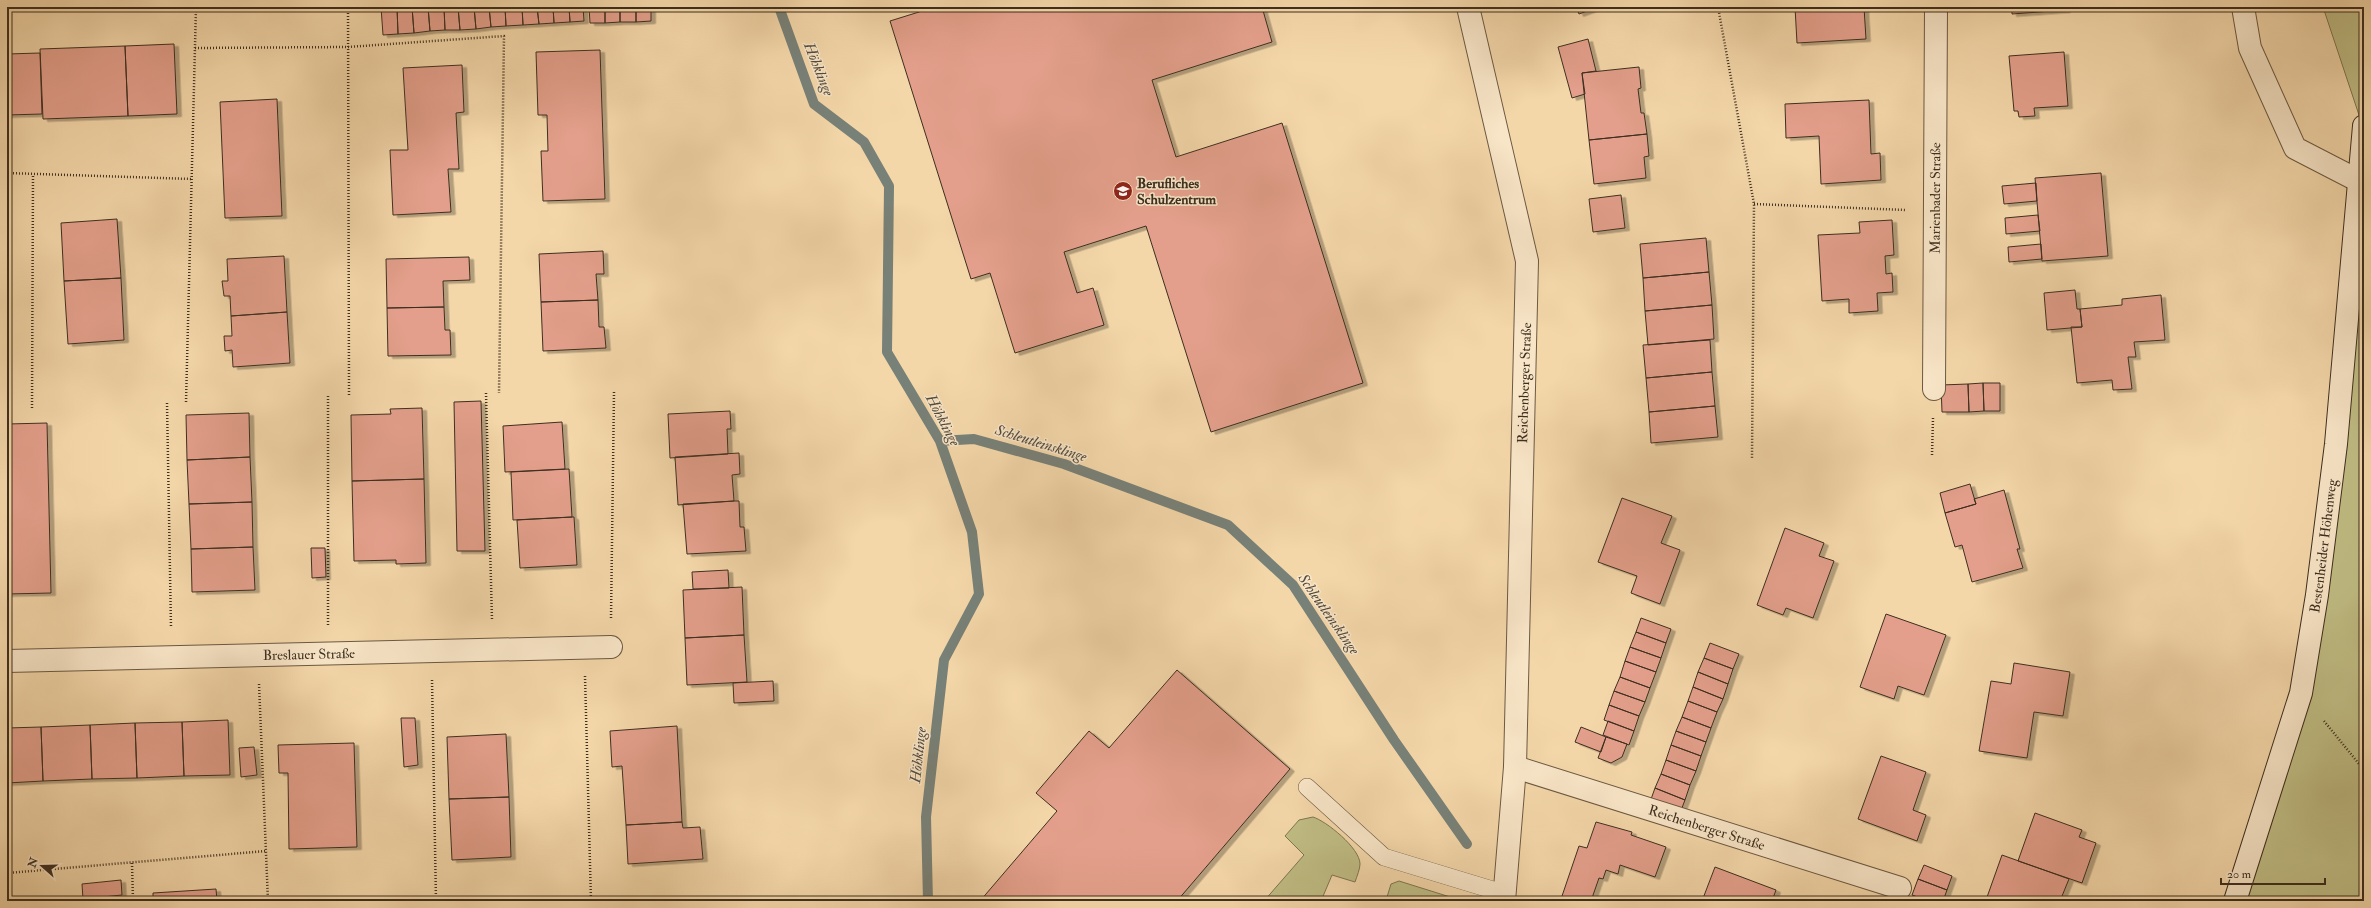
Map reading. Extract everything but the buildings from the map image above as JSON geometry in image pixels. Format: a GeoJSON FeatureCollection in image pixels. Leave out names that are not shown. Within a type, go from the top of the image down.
{"type":"FeatureCollection","features":[{"type":"Feature","properties":{"kind":"street","name":"Reichenberger Straße"},"geometry":{"type":"LineString","coordinates":[[1468,7],[1527,261],[1514,767],[1504,898]]}},
{"type":"Feature","properties":{"kind":"street","name":"Marienbader Straße"},"geometry":{"type":"LineString","coordinates":[[1934,389],[1936,7]]}},
{"type":"Feature","properties":{"kind":"street"},"geometry":{"type":"LineString","coordinates":[[2243,7],[2250,48],[2295,148],[2359,181]]}},
{"type":"Feature","properties":{"kind":"street","name":"Bestenheider Höhenweg"},"geometry":{"type":"LineString","coordinates":[[2235,901],[2301,694],[2317,595],[2336,444],[2364,126]]}},
{"type":"Feature","properties":{"kind":"street","name":"Breslauer Straße"},"geometry":{"type":"LineString","coordinates":[[7,661],[611,647]]}},
{"type":"Feature","properties":{"kind":"street","name":"Reichenberger Straße"},"geometry":{"type":"LineString","coordinates":[[1514,767],[1900,888]]}},
{"type":"Feature","properties":{"kind":"lane"},"geometry":{"type":"LineString","coordinates":[[1307,787],[1384,857],[1504,898]]}},
{"type":"Feature","properties":{"kind":"path"},"geometry":{"type":"LineString","coordinates":[[186,402],[196,7]]}},
{"type":"Feature","properties":{"kind":"path"},"geometry":{"type":"LineString","coordinates":[[348,7],[349,395]]}},
{"type":"Feature","properties":{"kind":"path"},"geometry":{"type":"LineString","coordinates":[[1718,7],[1754,204],[1752,458]]}},
{"type":"Feature","properties":{"kind":"path"},"geometry":{"type":"LineString","coordinates":[[195,48],[348,47],[504,36],[499,393]]}},
{"type":"Feature","properties":{"kind":"path"},"geometry":{"type":"LineString","coordinates":[[7,174],[192,179]]}},
{"type":"Feature","properties":{"kind":"path"},"geometry":{"type":"LineString","coordinates":[[32,408],[33,174]]}},
{"type":"Feature","properties":{"kind":"path"},"geometry":{"type":"LineString","coordinates":[[1754,204],[1803,204],[1935,212]]}},
{"type":"Feature","properties":{"kind":"path"},"geometry":{"type":"LineString","coordinates":[[1932,455],[1934,389]]}},
{"type":"Feature","properties":{"kind":"path"},"geometry":{"type":"LineString","coordinates":[[611,647],[614,392]]}},
{"type":"Feature","properties":{"kind":"path"},"geometry":{"type":"LineString","coordinates":[[486,393],[493,649]]}},
{"type":"Feature","properties":{"kind":"path"},"geometry":{"type":"LineString","coordinates":[[328,396],[328,654]]}},
{"type":"Feature","properties":{"kind":"path"},"geometry":{"type":"LineString","coordinates":[[167,403],[172,657]]}},
{"type":"Feature","properties":{"kind":"path"},"geometry":{"type":"LineString","coordinates":[[585,647],[591,901]]}},
{"type":"Feature","properties":{"kind":"path"},"geometry":{"type":"LineString","coordinates":[[431,651],[436,901]]}},
{"type":"Feature","properties":{"kind":"path"},"geometry":{"type":"LineString","coordinates":[[257,655],[268,901]]}},
{"type":"Feature","properties":{"kind":"path"},"geometry":{"type":"LineString","coordinates":[[2301,694],[2364,770]]}},
{"type":"Feature","properties":{"kind":"path"},"geometry":{"type":"LineString","coordinates":[[7,873],[266,851]]}},
{"type":"Feature","properties":{"kind":"path"},"geometry":{"type":"LineString","coordinates":[[132,863],[133,901]]}},
{"type":"Feature","properties":{"kind":"shaded area"},"geometry":{"type":"Polygon","coordinates":[[[2323,7],[2364,7],[2364,130],[2323,7]]]}},
{"type":"Feature","properties":{"kind":"shaded area"},"geometry":{"type":"Polygon","coordinates":[[[2364,130],[2364,901],[2235,901],[2301,693],[2364,130]]]}},
{"type":"Feature","properties":{"kind":"shaded area"},"geometry":{"type":"Polygon","coordinates":[[[1313,817],[1334,829],[1349,843],[1354,850],[1359,858],[1360,864],[1355,882],[1332,875],[1321,901],[1264,901],[1304,855],[1285,836],[1299,820],[1313,817]]]}},
{"type":"Feature","properties":{"kind":"shaded area"},"geometry":{"type":"Polygon","coordinates":[[[1399,881],[1463,901],[1397,901],[1387,897],[1391,884],[1399,881]]]}},
{"type":"Feature","properties":{"kind":"waterway","name":"Höhklinge"},"geometry":{"type":"LineString","coordinates":[[779,7],[814,104],[864,142],[889,186],[887,352],[940,441],[972,532],[979,594],[944,660],[926,817],[928,901]]}},
{"type":"Feature","properties":{"kind":"waterway","name":"Schleutleinsklinge"},"geometry":{"type":"LineString","coordinates":[[940,441],[974,439],[1064,464],[1228,525],[1293,585],[1394,740],[1467,844]]}},
{"type":"Feature","properties":{"kind":"place","name":"Berufliches Schulzentrum"},"geometry":{"type":"Point","coordinates":[1123,191]}}]}
